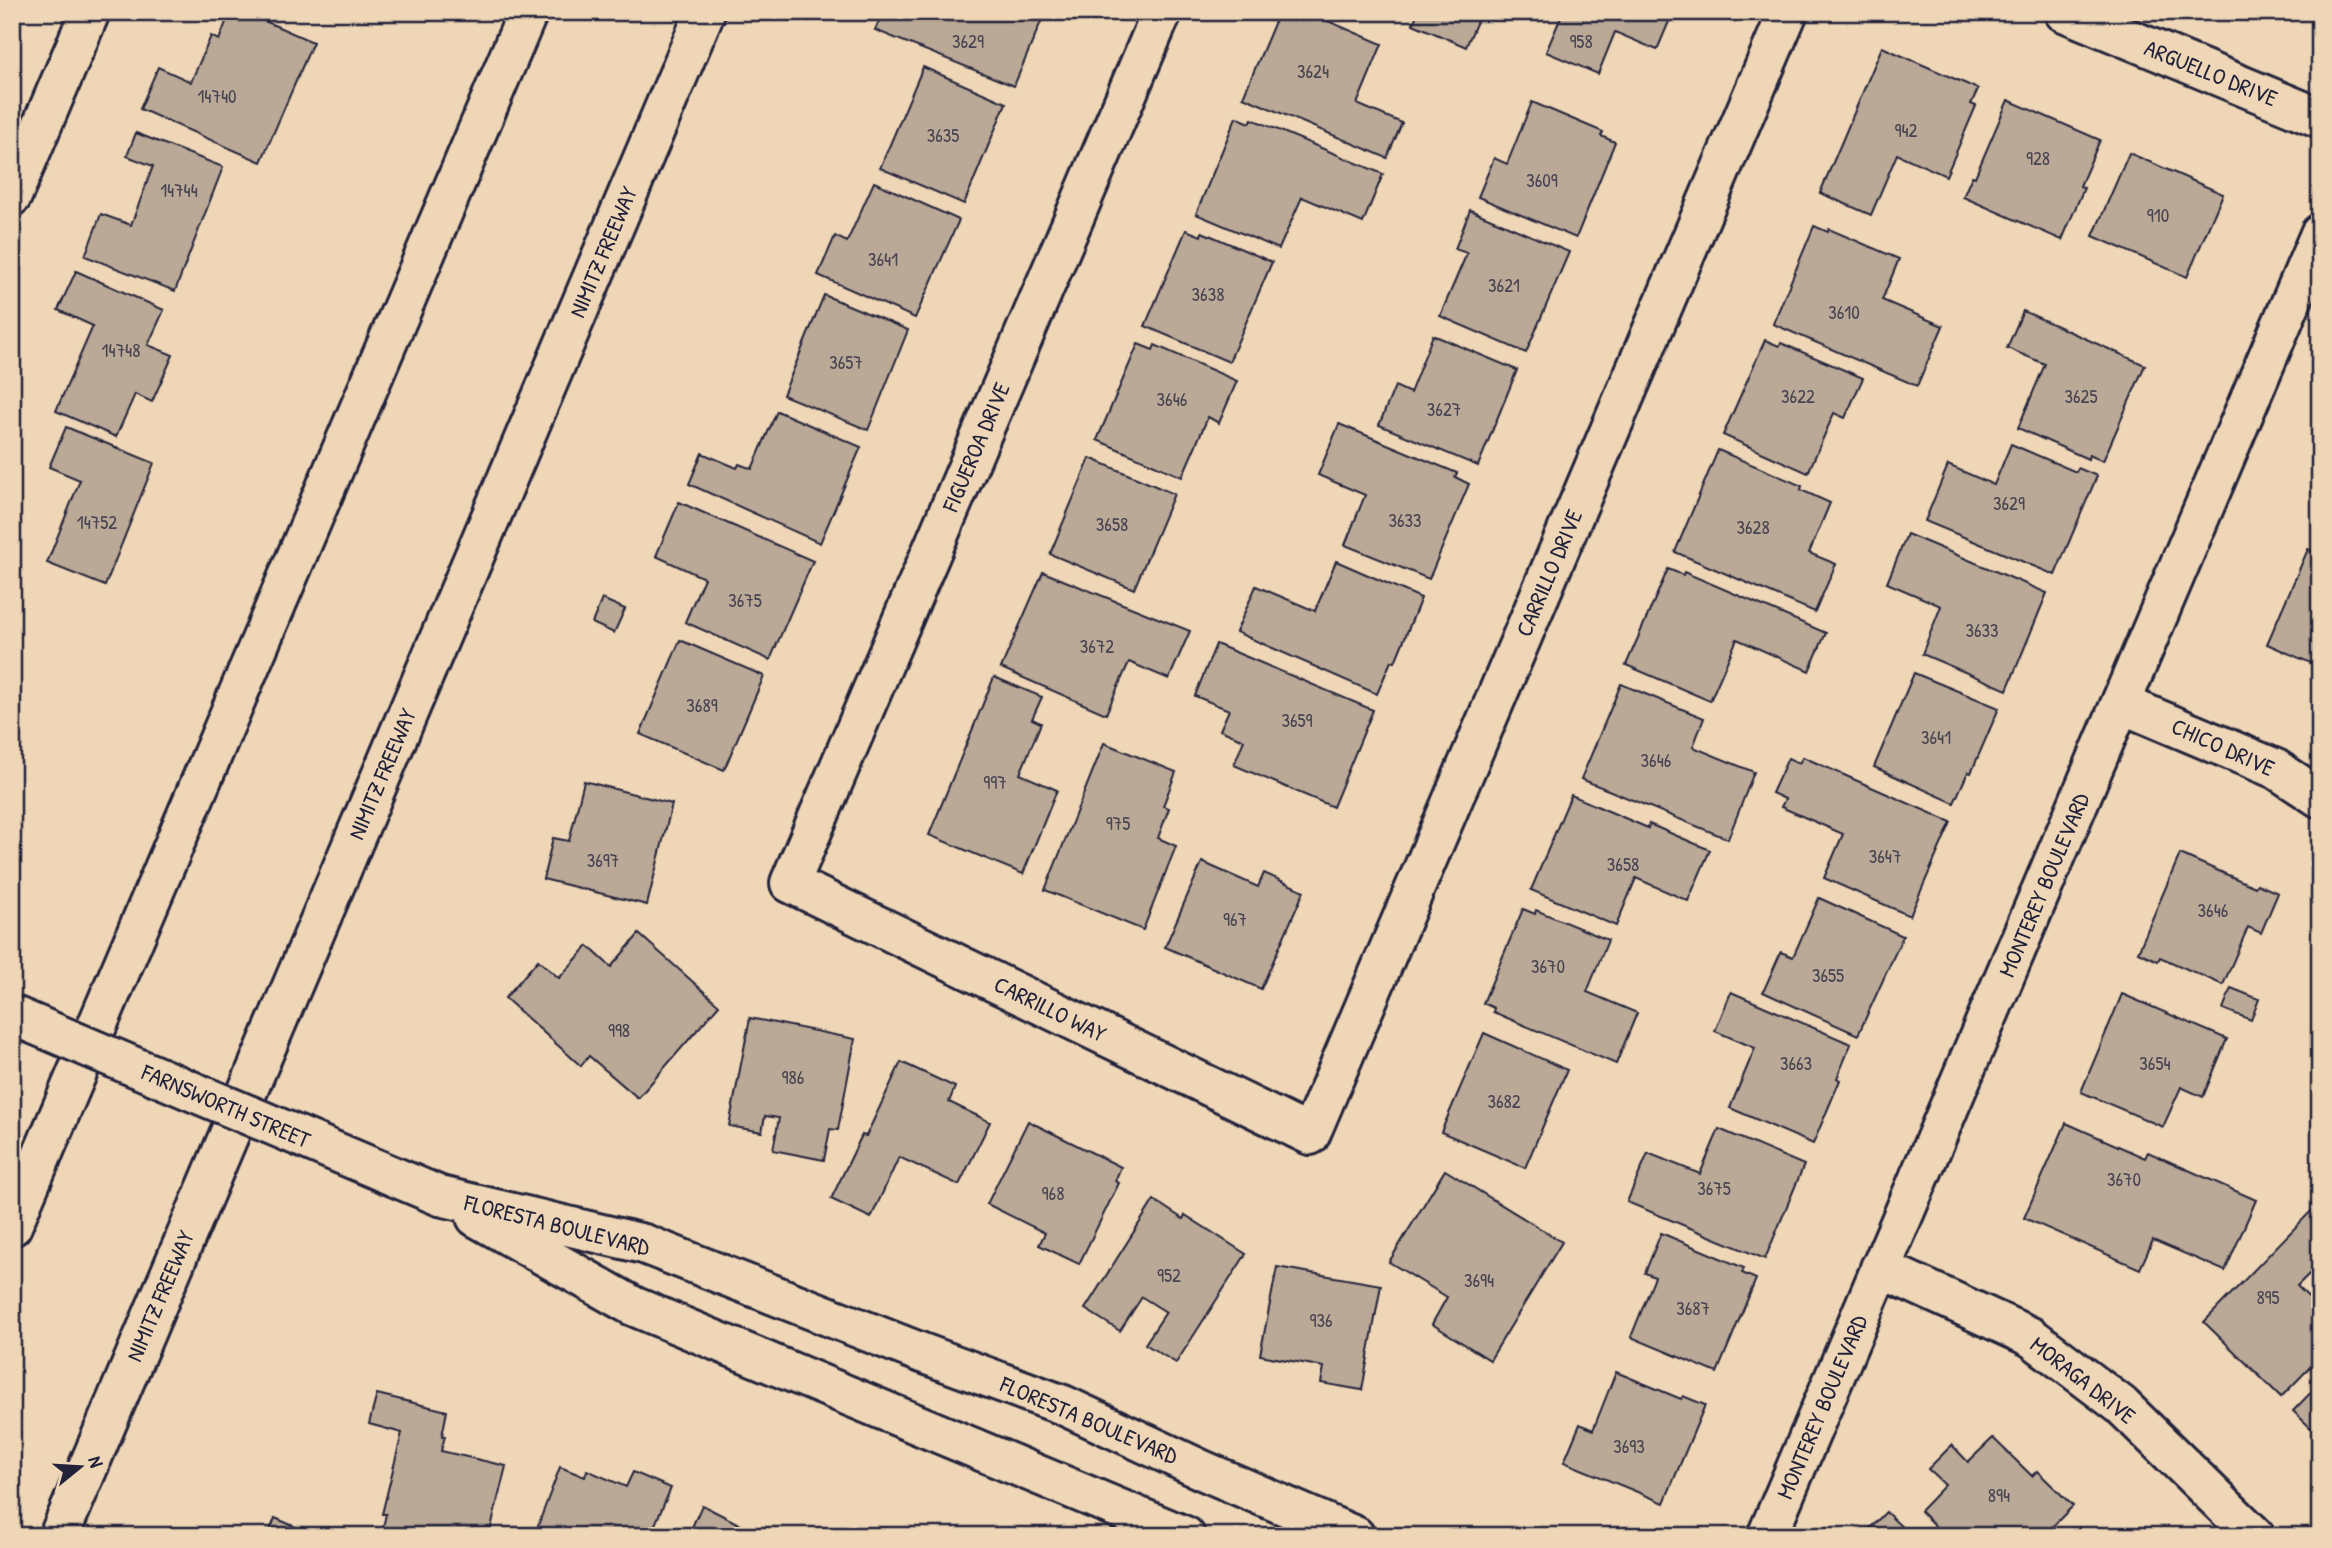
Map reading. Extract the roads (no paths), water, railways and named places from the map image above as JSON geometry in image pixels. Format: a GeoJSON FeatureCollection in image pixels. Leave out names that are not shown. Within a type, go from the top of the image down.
{"type":"FeatureCollection","features":[{"type":"Feature","properties":{"kind":"main road"},"geometry":{"type":"LineString","coordinates":[[12,196],[90,12]]}},
{"type":"Feature","properties":{"kind":"main road"},"geometry":{"type":"LineString","coordinates":[[12,1226],[528,12]]}},
{"type":"Feature","properties":{"kind":"main road","name":"NIMITZ FREEWAY"},"geometry":{"type":"LineString","coordinates":[[59,1536],[705,12]]}},
{"type":"Feature","properties":{"kind":"main road","name":"FIGUEROA DRIVE"},"geometry":{"type":"LineString","coordinates":[[790,883],[1161,12]]}},
{"type":"Feature","properties":{"kind":"main road","name":"CARRILLO DRIVE"},"geometry":{"type":"LineString","coordinates":[[1310,1135],[1788,12]]}},
{"type":"Feature","properties":{"kind":"main road","name":"ARGUELLO DRIVE"},"geometry":{"type":"LineString","coordinates":[[2064,12],[2320,118]]}},
{"type":"Feature","properties":{"kind":"main road","name":"MONTEREY BOULEVARD"},"geometry":{"type":"LineString","coordinates":[[1767,1536],[2320,234]]}},
{"type":"Feature","properties":{"kind":"main road","name":"CHICO DRIVE"},"geometry":{"type":"LineString","coordinates":[[2122,704],[2276,769],[2320,798]]}},
{"type":"Feature","properties":{"kind":"main road","name":"CARRILLO WAY"},"geometry":{"type":"LineString","coordinates":[[790,883],[1310,1135]]}},
{"type":"Feature","properties":{"kind":"main road","name":"FARNSWORTH STREET"},"geometry":{"type":"LineString","coordinates":[[12,1015],[440,1196]]}},
{"type":"Feature","properties":{"kind":"main road","name":"FLORESTA BOULEVARD"},"geometry":{"type":"LineString","coordinates":[[440,1196],[633,1306],[1185,1536]]}},
{"type":"Feature","properties":{"kind":"main road","name":"FLORESTA BOULEVARD"},"geometry":{"type":"LineString","coordinates":[[440,1196],[644,1244],[1063,1405],[1355,1536]]}},
{"type":"Feature","properties":{"kind":"main road","name":"MORAGA DRIVE"},"geometry":{"type":"LineString","coordinates":[[1880,1268],[2031,1337],[2122,1405],[2255,1536]]}},
{"type":"Feature","properties":{"kind":"main road"},"geometry":{"type":"LineString","coordinates":[[1123,1509],[1156,1536]]}}]}
